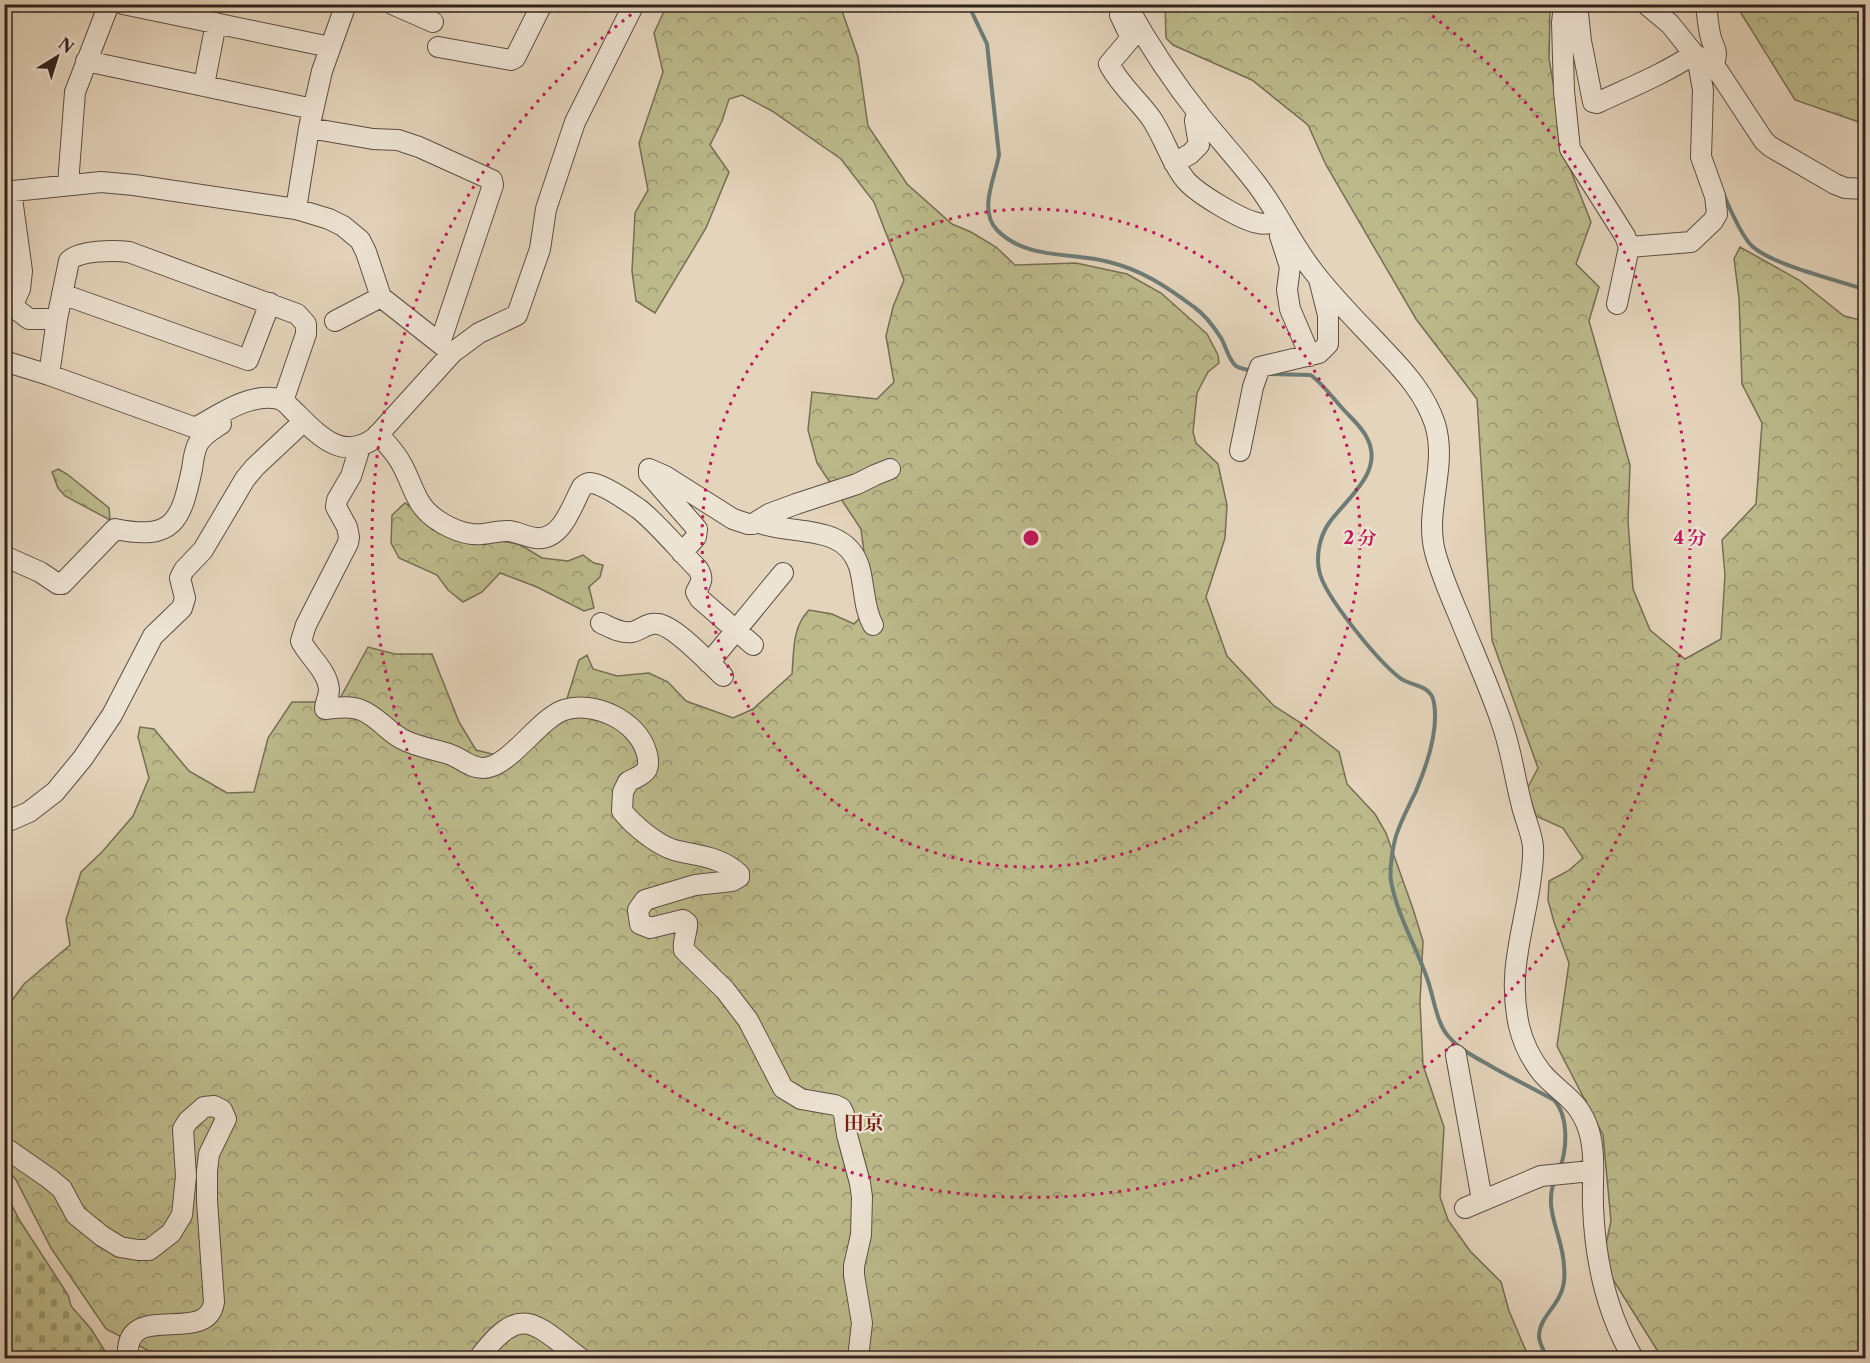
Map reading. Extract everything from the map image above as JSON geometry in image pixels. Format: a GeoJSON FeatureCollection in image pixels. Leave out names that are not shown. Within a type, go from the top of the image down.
{"type":"FeatureCollection","features":[{"type":"Feature","properties":{"kind":"street"},"geometry":{"type":"LineString","coordinates":[[68,184],[75,92],[109,4]]}},
{"type":"Feature","properties":{"kind":"street"},"geometry":{"type":"LineString","coordinates":[[123,4],[330,47]]}},
{"type":"Feature","properties":{"kind":"street"},"geometry":{"type":"LineString","coordinates":[[296,209],[311,119],[322,71],[346,4]]}},
{"type":"Feature","properties":{"kind":"street"},"geometry":{"type":"LineString","coordinates":[[392,4],[433,22]]}},
{"type":"Feature","properties":{"kind":"street"},"geometry":{"type":"LineString","coordinates":[[438,47],[511,60],[515,58],[542,4]]}},
{"type":"Feature","properties":{"kind":"street"},"geometry":{"type":"LineString","coordinates":[[446,348],[512,318],[519,310],[540,249],[546,209],[575,123],[634,4]]}},
{"type":"Feature","properties":{"kind":"street"},"geometry":{"type":"LineString","coordinates":[[1115,4],[1131,38],[1109,64],[1151,118],[1174,164],[1190,186],[1241,217],[1257,223],[1278,221]]}},
{"type":"Feature","properties":{"kind":"street"},"geometry":{"type":"LineString","coordinates":[[1126,4],[1166,68],[1197,111],[1275,208],[1290,267],[1287,290],[1290,309],[1310,356]]}},
{"type":"Feature","properties":{"kind":"street"},"geometry":{"type":"LineString","coordinates":[[1564,4],[1562,23],[1564,91],[1570,149],[1625,236],[1629,248],[1617,304]]}},
{"type":"Feature","properties":{"kind":"street"},"geometry":{"type":"LineString","coordinates":[[1577,4],[1579,34],[1593,102],[1597,103],[1696,55]]}},
{"type":"Feature","properties":{"kind":"street"},"geometry":{"type":"LineString","coordinates":[[1646,4],[1670,24],[1696,55],[1713,67],[1742,106],[1755,129],[1771,147],[1834,184],[1845,188],[1866,189]]}},
{"type":"Feature","properties":{"kind":"street"},"geometry":{"type":"LineString","coordinates":[[1706,4],[1711,38],[1717,56],[1713,67]]}},
{"type":"Feature","properties":{"kind":"street"},"geometry":{"type":"LineString","coordinates":[[204,85],[216,23]]}},
{"type":"Feature","properties":{"kind":"street"},"geometry":{"type":"LineString","coordinates":[[1629,248],[1691,242],[1717,214],[1716,196],[1701,157],[1703,90],[1696,55]]}},
{"type":"Feature","properties":{"kind":"street"},"geometry":{"type":"LineString","coordinates":[[4,361],[193,427],[241,403],[277,399],[283,401],[304,421],[333,443],[341,447],[360,447],[378,434],[446,348],[493,185],[492,180],[398,140],[373,139],[204,85],[86,61]]}},
{"type":"Feature","properties":{"kind":"street"},"geometry":{"type":"LineString","coordinates":[[1174,164],[1199,145],[1195,121],[1197,111]]}},
{"type":"Feature","properties":{"kind":"street"},"geometry":{"type":"LineString","coordinates":[[57,319],[29,319],[15,306],[22,271],[8,191],[101,182],[296,209],[329,219],[343,226],[360,240],[381,297],[446,348]]}},
{"type":"Feature","properties":{"kind":"street"},"geometry":{"type":"LineString","coordinates":[[1278,221],[1321,281],[1407,375],[1423,397],[1434,422],[1439,439],[1440,456],[1432,534],[1435,550],[1446,585],[1502,723],[1511,752],[1521,806],[1531,835],[1533,849],[1513,985],[1520,1032],[1528,1052],[1542,1072],[1571,1099],[1588,1129],[1593,1169],[1593,1214],[1598,1264],[1609,1307],[1633,1359]]}},
{"type":"Feature","properties":{"kind":"street"},"geometry":{"type":"LineString","coordinates":[[49,375],[57,319],[72,258],[79,254],[121,251],[270,303],[302,318],[306,328],[283,401]]}},
{"type":"Feature","properties":{"kind":"street"},"geometry":{"type":"LineString","coordinates":[[1240,451],[1258,372],[1319,353],[1328,344],[1328,315],[1321,281]]}},
{"type":"Feature","properties":{"kind":"street"},"geometry":{"type":"LineString","coordinates":[[62,294],[248,360],[270,303]]}},
{"type":"Feature","properties":{"kind":"street"},"geometry":{"type":"LineString","coordinates":[[335,321],[381,297]]}},
{"type":"Feature","properties":{"kind":"street"},"geometry":{"type":"LineString","coordinates":[[4,556],[31,567],[58,584],[63,584],[115,529],[158,532],[170,526],[183,508],[197,446],[204,436],[261,399]]}},
{"type":"Feature","properties":{"kind":"street"},"geometry":{"type":"LineString","coordinates":[[4,823],[29,812],[55,792],[82,758],[111,715],[153,636],[182,608],[185,598],[180,578],[184,570],[202,550],[245,479],[304,421]]}},
{"type":"Feature","properties":{"kind":"street"},"geometry":{"type":"LineString","coordinates":[[378,434],[394,451],[420,503],[439,520],[461,532],[476,535],[504,531],[543,538],[551,535],[562,525],[582,487],[592,483],[617,495],[640,510],[702,575],[703,580],[696,592],[700,599],[753,645]]}},
{"type":"Feature","properties":{"kind":"street"},"geometry":{"type":"LineString","coordinates":[[360,447],[351,476],[337,500],[336,507],[347,527],[348,543],[306,625],[301,640],[328,684],[329,693],[325,709],[347,707],[360,710],[416,746],[450,754],[472,766],[485,768],[504,759],[552,717],[564,710],[577,708],[602,711],[618,717],[637,734],[644,744],[648,758],[646,769],[627,784],[624,792],[622,811],[630,822],[671,850],[718,860],[739,874],[739,877],[732,881],[695,885],[645,900],[638,910],[640,924],[650,928],[684,921],[687,923],[684,950],[724,990],[747,1020],[783,1088],[801,1099],[841,1108],[862,1197],[861,1235],[854,1266],[862,1323],[858,1359]]}},
{"type":"Feature","properties":{"kind":"street"},"geometry":{"type":"LineString","coordinates":[[682,554],[696,537],[697,529],[649,474],[650,469],[740,523],[748,524],[757,522],[769,514],[857,484],[890,470]]}},
{"type":"Feature","properties":{"kind":"street"},"geometry":{"type":"LineString","coordinates":[[757,522],[771,527],[823,534],[843,545],[852,553],[858,564],[867,609],[873,625]]}},
{"type":"Feature","properties":{"kind":"street"},"geometry":{"type":"LineString","coordinates":[[601,623],[618,631],[630,632],[648,624],[657,623],[665,626],[678,634],[716,669],[736,631],[783,573]]}},
{"type":"Feature","properties":{"kind":"street"},"geometry":{"type":"LineString","coordinates":[[1456,1055],[1474,1204],[1542,1176],[1593,1169]]}},
{"type":"Feature","properties":{"kind":"street"},"geometry":{"type":"LineString","coordinates":[[4,1147],[50,1179],[62,1190],[76,1215],[102,1236],[120,1247],[149,1250],[171,1233],[182,1215],[186,1176],[183,1129],[194,1113],[204,1107],[214,1106],[222,1110],[226,1119],[209,1154],[207,1171],[213,1311],[196,1322],[145,1326],[134,1334],[130,1342],[128,1359]]}},
{"type":"Feature","properties":{"kind":"street"},"geometry":{"type":"LineString","coordinates":[[1616,1321],[1632,1335],[1649,1359]]}},
{"type":"Feature","properties":{"kind":"street"},"geometry":{"type":"LineString","coordinates":[[479,1359],[502,1332],[510,1326],[524,1322],[548,1334],[580,1359]]}},
{"type":"Feature","properties":{"kind":"green space"},"geometry":{"type":"Polygon","coordinates":[[[1545,4],[1550,7],[1549,59],[1563,151],[1591,222],[1576,264],[1599,287],[1589,321],[1630,465],[1628,521],[1633,589],[1650,630],[1685,659],[1721,639],[1725,575],[1722,540],[1756,504],[1762,423],[1742,384],[1739,298],[1734,259],[1740,247],[1799,280],[1844,316],[1865,321],[1865,1358],[1662,1358],[1602,1262],[1611,1221],[1603,1135],[1557,1046],[1569,963],[1548,900],[1549,881],[1568,871],[1583,858],[1563,828],[1536,816],[1527,789],[1538,768],[1492,640],[1477,399],[1416,319],[1326,165],[1308,125],[1252,80],[1173,45],[1166,38],[1165,5],[1545,4]]]}},
{"type":"Feature","properties":{"kind":"green space"},"geometry":{"type":"Polygon","coordinates":[[[667,5],[840,5],[858,57],[868,126],[907,184],[952,224],[996,247],[1015,265],[1076,263],[1127,274],[1161,293],[1207,334],[1218,355],[1219,363],[1208,372],[1197,393],[1193,432],[1196,443],[1218,464],[1227,505],[1225,538],[1206,597],[1227,656],[1274,706],[1304,725],[1339,752],[1347,784],[1375,814],[1386,833],[1423,941],[1420,1002],[1423,1065],[1444,1127],[1440,1197],[1448,1220],[1470,1251],[1501,1282],[1509,1311],[1529,1358],[222,1358],[151,1352],[106,1329],[51,1248],[16,1180],[5,1166],[4,1011],[24,984],[70,945],[66,920],[81,872],[133,816],[149,778],[138,737],[140,727],[154,729],[189,771],[227,793],[254,792],[268,738],[292,702],[338,702],[368,647],[395,654],[432,654],[459,722],[476,750],[496,755],[562,715],[579,660],[587,655],[593,669],[617,676],[649,673],[668,682],[686,701],[733,718],[753,709],[792,674],[799,624],[809,610],[832,614],[854,624],[871,606],[861,529],[817,463],[808,430],[812,392],[877,399],[894,382],[886,336],[893,307],[904,280],[874,202],[841,159],[772,111],[742,95],[729,99],[722,121],[710,145],[729,172],[706,228],[655,313],[636,301],[632,271],[635,213],[648,190],[639,143],[663,72],[654,33],[667,5]]]}},
{"type":"Feature","properties":{"kind":"green space"},"geometry":{"type":"Polygon","coordinates":[[[1736,5],[1865,5],[1865,128],[1856,121],[1795,100],[1736,5]]]}},
{"type":"Feature","properties":{"kind":"green space"},"geometry":{"type":"Polygon","coordinates":[[[58,469],[109,508],[110,520],[65,496],[58,488],[52,472],[58,469]]]}},
{"type":"Feature","properties":{"kind":"green space"},"geometry":{"type":"Polygon","coordinates":[[[405,503],[416,510],[433,530],[468,541],[500,541],[519,544],[542,558],[568,561],[583,555],[594,563],[603,565],[600,577],[589,587],[594,608],[584,611],[537,587],[500,573],[482,592],[463,602],[448,590],[437,575],[399,558],[391,543],[392,515],[405,503]]]}},
{"type":"Feature","properties":{"kind":"green space"},"geometry":{"type":"Polygon","coordinates":[[[5,1192],[20,1221],[68,1295],[71,1306],[91,1329],[108,1356],[112,1358],[5,1358],[5,1192]]]}},
{"type":"Feature","properties":{"kind":"waterway"},"geometry":{"type":"LineString","coordinates":[[968,4],[987,44],[999,155],[988,204],[991,222],[997,230],[1009,240],[1035,251],[1109,262],[1154,280],[1205,317],[1221,338],[1236,366],[1254,371]]}},
{"type":"Feature","properties":{"kind":"waterway"},"geometry":{"type":"LineString","coordinates":[[1723,193],[1744,236],[1761,253],[1789,266],[1866,290]]}},
{"type":"Feature","properties":{"kind":"waterway"},"geometry":{"type":"LineString","coordinates":[[1267,374],[1310,375],[1357,423],[1367,438],[1371,450],[1371,462],[1367,474],[1326,528],[1320,545],[1318,564],[1330,595],[1366,643],[1400,678],[1429,692],[1434,703],[1435,725],[1428,759],[1396,836],[1391,865],[1394,894],[1423,966],[1438,1017],[1449,1037],[1470,1054],[1554,1100],[1559,1107],[1565,1133],[1560,1168]]}},
{"type":"Feature","properties":{"kind":"waterway"},"geometry":{"type":"LineString","coordinates":[[1546,1358],[1539,1339],[1540,1330],[1560,1295],[1564,1278],[1563,1256],[1552,1213],[1551,1202],[1555,1180]]}},
{"type":"Feature","properties":{"kind":"district","name":"田京"},"geometry":{"type":"Point","coordinates":[864,1123]}}]}
